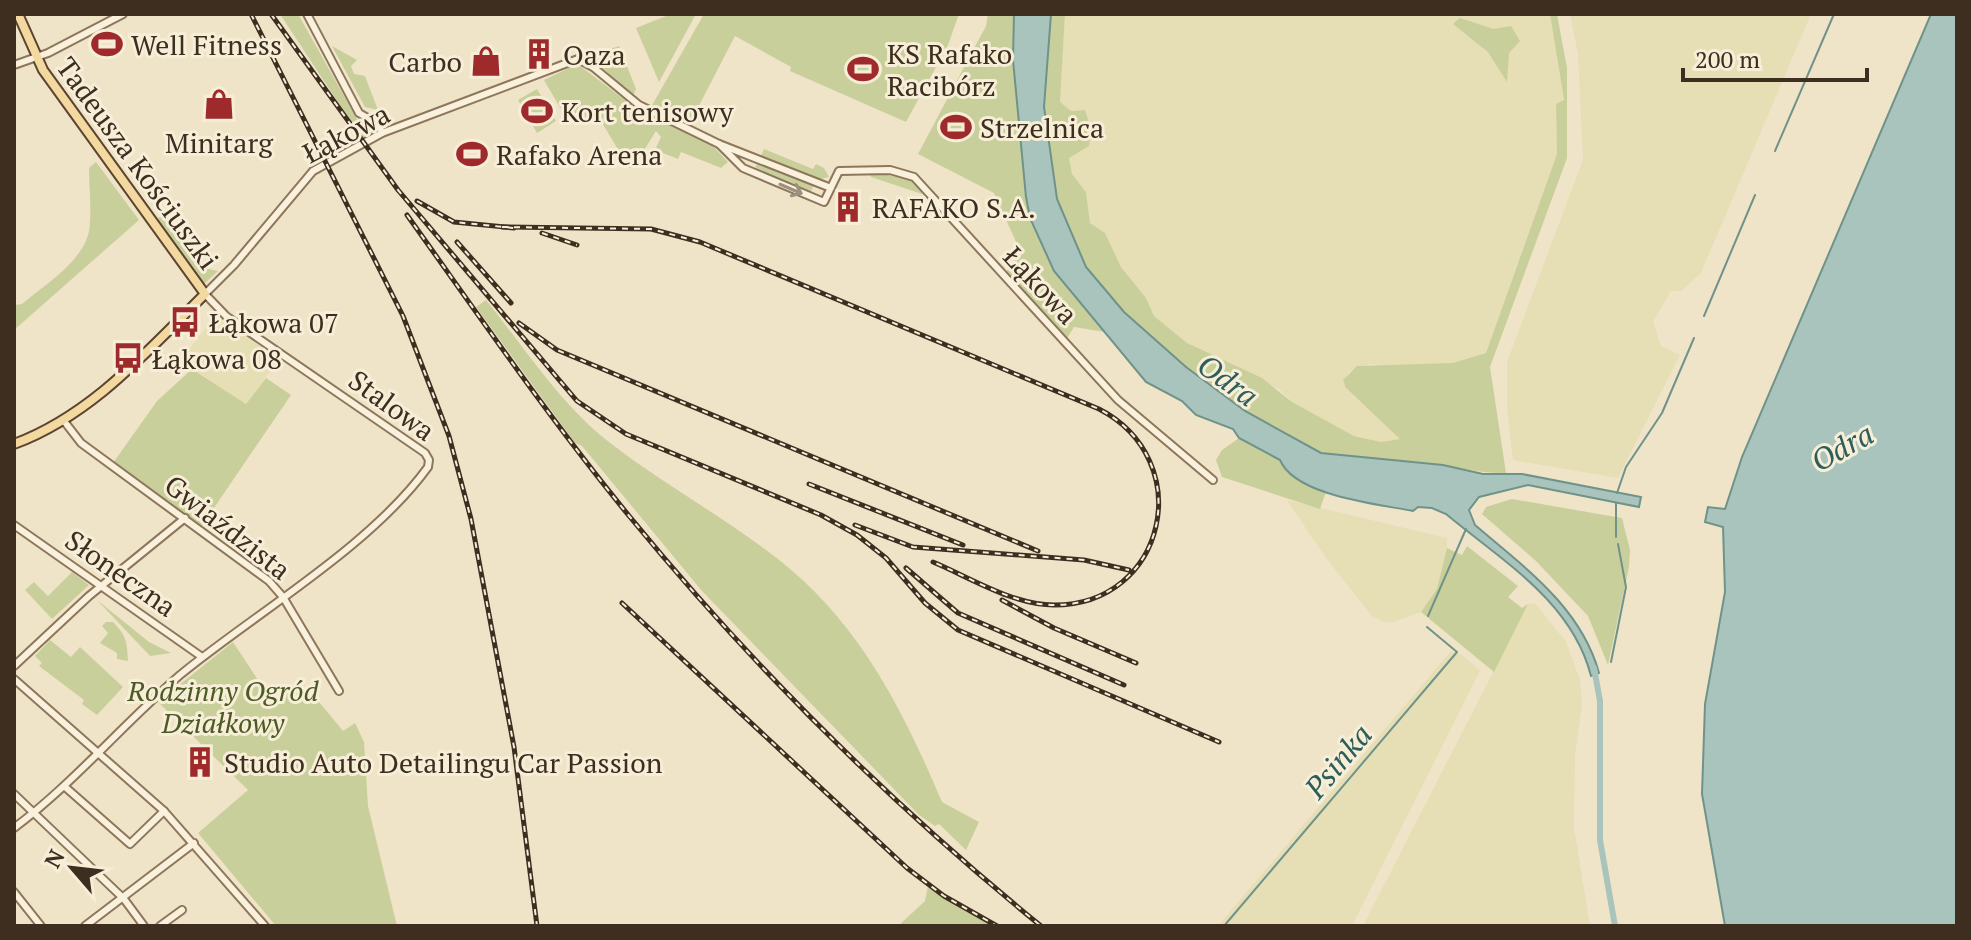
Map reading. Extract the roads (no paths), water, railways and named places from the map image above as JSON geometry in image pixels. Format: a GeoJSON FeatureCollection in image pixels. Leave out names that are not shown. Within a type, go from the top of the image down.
{"type":"FeatureCollection","features":[{"type":"Feature","properties":{"kind":"main road","name":"Tadeusza Kościuszki"},"geometry":{"type":"LineString","coordinates":[[18,14],[36,58],[205,294]]}},
{"type":"Feature","properties":{"kind":"main road","name":"Łąkowa"},"geometry":{"type":"LineString","coordinates":[[14,444],[64,421],[97,398],[205,294]]}},
{"type":"Feature","properties":{"kind":"street"},"geometry":{"type":"LineString","coordinates":[[14,65],[36,58],[123,14]]}},
{"type":"Feature","properties":{"kind":"street"},"geometry":{"type":"LineString","coordinates":[[307,14],[359,113],[378,124],[382,133]]}},
{"type":"Feature","properties":{"kind":"street","name":"Łąkowa"},"geometry":{"type":"LineString","coordinates":[[205,294],[234,265],[313,171],[382,133],[578,59],[593,67],[639,105],[719,144],[831,188]]}},
{"type":"Feature","properties":{"kind":"street","name":"Łąkowa"},"geometry":{"type":"LineString","coordinates":[[719,144],[743,168],[824,202],[839,171],[890,170],[914,177],[1118,400],[1213,480]]}},
{"type":"Feature","properties":{"kind":"street"},"geometry":{"type":"LineString","coordinates":[[735,160],[744,152]]}},
{"type":"Feature","properties":{"kind":"street"},"geometry":{"type":"LineString","coordinates":[[743,168],[744,152]]}},
{"type":"Feature","properties":{"kind":"street","name":"Stalowa"},"geometry":{"type":"LineString","coordinates":[[205,294],[219,311],[429,458],[422,475],[359,539],[283,597]]}},
{"type":"Feature","properties":{"kind":"street","name":"Gwiaździsta"},"geometry":{"type":"LineString","coordinates":[[64,421],[81,443],[269,581],[283,597],[339,691]]}},
{"type":"Feature","properties":{"kind":"street"},"geometry":{"type":"LineString","coordinates":[[14,666],[102,585],[185,518]]}},
{"type":"Feature","properties":{"kind":"street","name":"Słoneczna"},"geometry":{"type":"LineString","coordinates":[[14,525],[202,657]]}},
{"type":"Feature","properties":{"kind":"street"},"geometry":{"type":"LineString","coordinates":[[14,828],[64,786],[96,751],[202,657],[283,597]]}},
{"type":"Feature","properties":{"kind":"street"},"geometry":{"type":"LineString","coordinates":[[14,679],[164,811],[265,926]]}},
{"type":"Feature","properties":{"kind":"street"},"geometry":{"type":"LineString","coordinates":[[64,786],[130,844],[164,811]]}},
{"type":"Feature","properties":{"kind":"street"},"geometry":{"type":"LineString","coordinates":[[14,794],[124,899],[144,926]]}},
{"type":"Feature","properties":{"kind":"street"},"geometry":{"type":"LineString","coordinates":[[85,926],[194,843]]}},
{"type":"Feature","properties":{"kind":"street"},"geometry":{"type":"LineString","coordinates":[[14,892],[41,926]]}},
{"type":"Feature","properties":{"kind":"street"},"geometry":{"type":"LineString","coordinates":[[163,925],[182,910]]}},
{"type":"Feature","properties":{"kind":"water"},"geometry":{"type":"Polygon","coordinates":[[[1014,14],[1051,14],[1044,107],[1057,199],[1086,267],[1124,312],[1186,367],[1245,411],[1321,453],[1443,465],[1483,474],[1522,474],[1641,497],[1639,507],[1528,485],[1479,497],[1469,510],[1475,525],[1531,573],[1565,608],[1591,649],[1599,673],[1591,676],[1582,649],[1568,626],[1532,584],[1446,514],[1432,508],[1418,507],[1413,511],[1380,505],[1319,490],[1289,472],[1280,460],[1239,438],[1233,429],[1196,415],[1182,401],[1146,382],[1054,271],[1030,218],[1013,60],[1014,14]]]}},
{"type":"Feature","properties":{"kind":"water","name":"Odra"},"geometry":{"type":"Polygon","coordinates":[[[1931,14],[1957,14],[1957,926],[1725,926],[1702,794],[1705,704],[1725,592],[1723,527],[1705,522],[1708,507],[1725,509],[1742,457],[1931,14]]]}},
{"type":"Feature","properties":{"kind":"waterway"},"geometry":{"type":"LineString","coordinates":[[1775,151],[1834,14]]}},
{"type":"Feature","properties":{"kind":"waterway"},"geometry":{"type":"LineString","coordinates":[[1704,316],[1755,195]]}},
{"type":"Feature","properties":{"kind":"waterway"},"geometry":{"type":"LineString","coordinates":[[1617,493],[1626,467],[1662,413],[1694,338]]}},
{"type":"Feature","properties":{"kind":"waterway"},"geometry":{"type":"LineString","coordinates":[[1616,503],[1616,537]]}},
{"type":"Feature","properties":{"kind":"waterway","name":"Psinka"},"geometry":{"type":"LineString","coordinates":[[1428,616],[1466,529]]}},
{"type":"Feature","properties":{"kind":"waterway"},"geometry":{"type":"LineString","coordinates":[[1611,662],[1626,587],[1618,544]]}},
{"type":"Feature","properties":{"kind":"waterway","name":"Psinka"},"geometry":{"type":"LineString","coordinates":[[1224,926],[1457,652],[1427,627]]}},
{"type":"Feature","properties":{"kind":"waterway"},"geometry":{"type":"LineString","coordinates":[[1594,668],[1600,701],[1600,840],[1615,926]]}},
{"type":"Feature","properties":{"kind":"railway"},"geometry":{"type":"LineString","coordinates":[[251,14],[403,316],[449,436],[471,519],[514,747],[537,926]]}},
{"type":"Feature","properties":{"kind":"railway"},"geometry":{"type":"LineString","coordinates":[[271,14],[398,190],[577,401],[626,434],[821,515],[857,535],[886,558],[925,603],[958,630],[1219,742]]}},
{"type":"Feature","properties":{"kind":"railway"},"geometry":{"type":"LineString","coordinates":[[417,201],[454,222],[514,228]]}},
{"type":"Feature","properties":{"kind":"railway"},"geometry":{"type":"LineString","coordinates":[[407,215],[572,444],[725,627],[877,783],[1041,926]]}},
{"type":"Feature","properties":{"kind":"railway"},"geometry":{"type":"LineString","coordinates":[[502,227],[651,229],[700,242],[1099,409],[1130,432],[1150,461],[1158,493],[1156,526],[1144,556],[1123,582],[1092,599],[1054,605],[1039,604],[992,589],[933,562]]}},
{"type":"Feature","properties":{"kind":"railway"},"geometry":{"type":"LineString","coordinates":[[542,233],[577,245]]}},
{"type":"Feature","properties":{"kind":"railway"},"geometry":{"type":"LineString","coordinates":[[457,242],[511,303]]}},
{"type":"Feature","properties":{"kind":"railway"},"geometry":{"type":"LineString","coordinates":[[519,323],[557,350],[1038,551]]}},
{"type":"Feature","properties":{"kind":"railway"},"geometry":{"type":"LineString","coordinates":[[809,484],[963,545]]}},
{"type":"Feature","properties":{"kind":"railway"},"geometry":{"type":"LineString","coordinates":[[855,525],[913,547],[1084,560],[1129,570]]}},
{"type":"Feature","properties":{"kind":"railway"},"geometry":{"type":"LineString","coordinates":[[906,568],[958,613],[1124,685]]}},
{"type":"Feature","properties":{"kind":"railway"},"geometry":{"type":"LineString","coordinates":[[1002,600],[1054,628],[1136,663]]}},
{"type":"Feature","properties":{"kind":"railway"},"geometry":{"type":"LineString","coordinates":[[622,603],[907,868],[944,896],[997,926]]}},
{"type":"Feature","properties":{"kind":"place","name":"Well Fitness"},"geometry":{"type":"Point","coordinates":[107,44]}},
{"type":"Feature","properties":{"kind":"place","name":"Oaza"},"geometry":{"type":"Point","coordinates":[539,54]}},
{"type":"Feature","properties":{"kind":"place","name":"Carbo"},"geometry":{"type":"Point","coordinates":[486,61]}},
{"type":"Feature","properties":{"kind":"place","name":"KS Rafako Racibórz"},"geometry":{"type":"Point","coordinates":[863,69]}},
{"type":"Feature","properties":{"kind":"place","name":"Minitarg"},"geometry":{"type":"Point","coordinates":[219,104]}},
{"type":"Feature","properties":{"kind":"place","name":"Kort tenisowy"},"geometry":{"type":"Point","coordinates":[537,111]}},
{"type":"Feature","properties":{"kind":"place","name":"Strzelnica"},"geometry":{"type":"Point","coordinates":[956,127]}},
{"type":"Feature","properties":{"kind":"place","name":"Rafako Arena"},"geometry":{"type":"Point","coordinates":[472,154]}},
{"type":"Feature","properties":{"kind":"place","name":"RAFAKO S.A."},"geometry":{"type":"Point","coordinates":[848,207]}},
{"type":"Feature","properties":{"kind":"place","name":"Łąkowa 07"},"geometry":{"type":"Point","coordinates":[185,322]}},
{"type":"Feature","properties":{"kind":"place","name":"Łąkowa 08"},"geometry":{"type":"Point","coordinates":[128,358]}},
{"type":"Feature","properties":{"kind":"place","name":"Studio Auto Detailingu Car Passion"},"geometry":{"type":"Point","coordinates":[200,762]}},
{"type":"Feature","properties":{"kind":"park label","name":"Rodzinny Ogród Działkowy"},"geometry":{"type":"Point","coordinates":[223,706]}}]}
